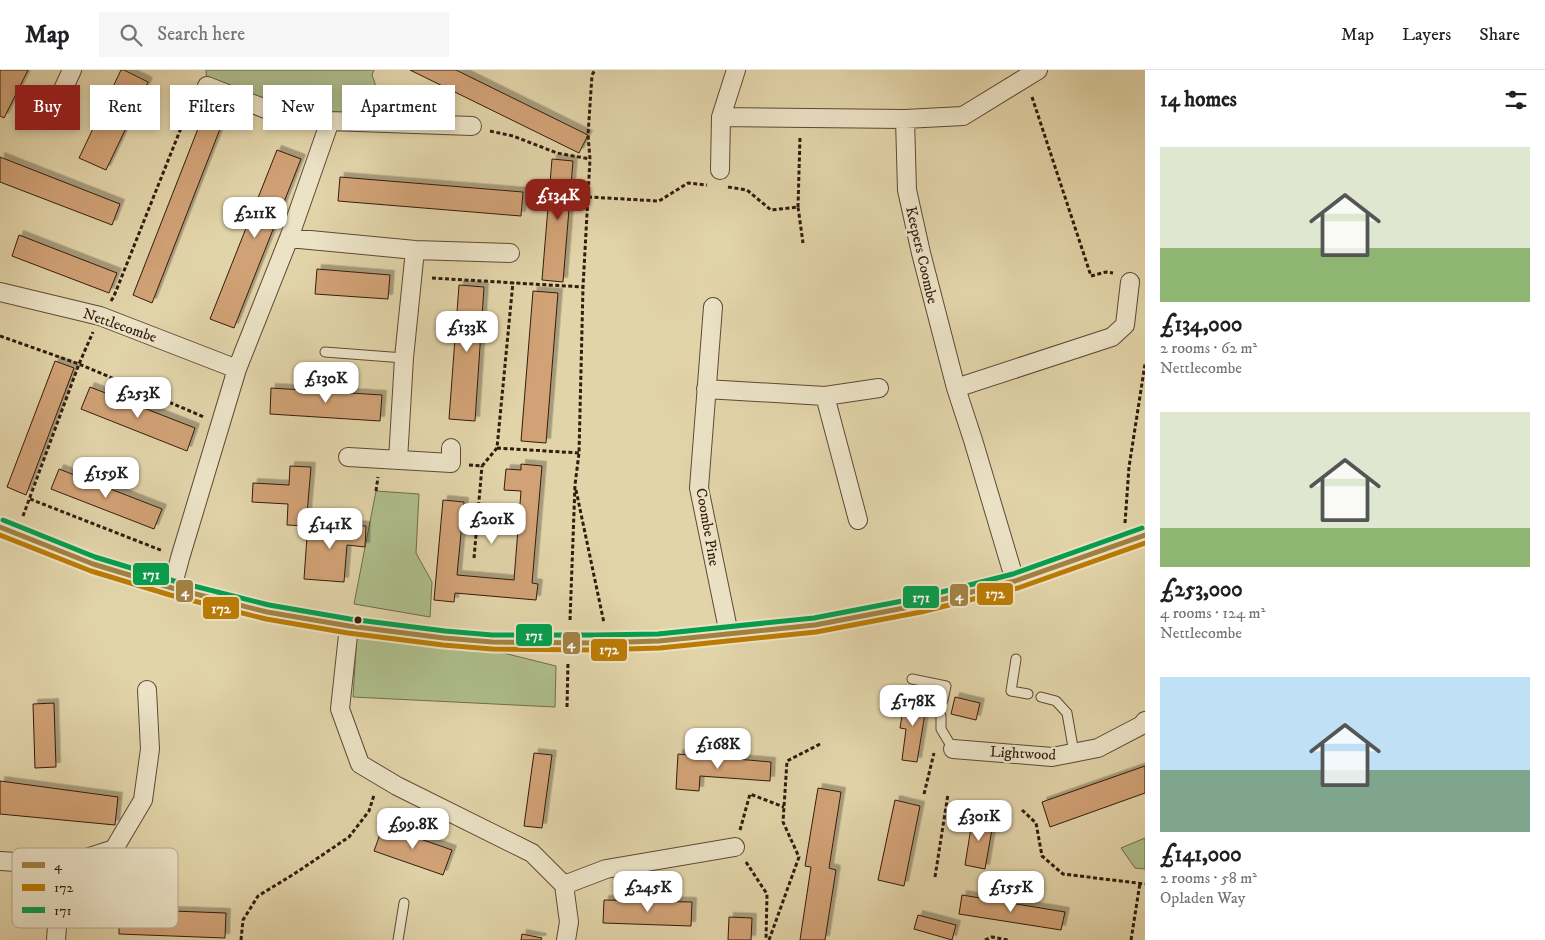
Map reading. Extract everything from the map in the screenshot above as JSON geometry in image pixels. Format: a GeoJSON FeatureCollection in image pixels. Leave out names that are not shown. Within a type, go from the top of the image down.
{"type":"FeatureCollection","features":[{"type":"Feature","properties":{"kind":"street"},"geometry":{"type":"LineString","coordinates":[[65,85],[72,70]]}},
{"type":"Feature","properties":{"kind":"street"},"geometry":{"type":"LineString","coordinates":[[716,180],[721,117],[736,70]]}},
{"type":"Feature","properties":{"kind":"street"},"geometry":{"type":"LineString","coordinates":[[721,117],[905,118],[963,116],[1031,74]]}},
{"type":"Feature","properties":{"kind":"street","name":"Keepers Coombe"},"geometry":{"type":"LineString","coordinates":[[905,118],[907,190],[921,253],[956,388],[1015,581]]}},
{"type":"Feature","properties":{"kind":"street"},"geometry":{"type":"LineString","coordinates":[[332,122],[472,126]]}},
{"type":"Feature","properties":{"kind":"street"},"geometry":{"type":"LineString","coordinates":[[172,588],[237,369],[289,238],[327,130]]}},
{"type":"Feature","properties":{"kind":"street"},"geometry":{"type":"LineString","coordinates":[[289,238],[414,250],[510,253]]}},
{"type":"Feature","properties":{"kind":"street"},"geometry":{"type":"LineString","coordinates":[[398,460],[404,358],[414,250]]}},
{"type":"Feature","properties":{"kind":"street"},"geometry":{"type":"LineString","coordinates":[[956,388],[1112,337],[1125,325],[1122,278]]}},
{"type":"Feature","properties":{"kind":"street","name":"Nettlecombe"},"geometry":{"type":"LineString","coordinates":[[0,292],[100,316],[237,369]]}},
{"type":"Feature","properties":{"kind":"street","name":"Coombe Pine"},"geometry":{"type":"LineString","coordinates":[[712,307],[699,488],[728,634]]}},
{"type":"Feature","properties":{"kind":"street"},"geometry":{"type":"LineString","coordinates":[[706,389],[825,396],[879,388]]}},
{"type":"Feature","properties":{"kind":"street"},"geometry":{"type":"LineString","coordinates":[[825,396],[858,520]]}},
{"type":"Feature","properties":{"kind":"street"},"geometry":{"type":"LineString","coordinates":[[348,457],[398,460],[451,456]]}},
{"type":"Feature","properties":{"kind":"street"},"geometry":{"type":"LineString","coordinates":[[8,530],[93,564],[172,588],[267,612],[350,626],[444,638],[492,642],[595,643],[659,641],[815,625],[920,605],[1015,581],[1145,535]]}},
{"type":"Feature","properties":{"kind":"street"},"geometry":{"type":"LineString","coordinates":[[350,626],[340,709],[360,764],[397,786],[532,853],[564,885],[569,922],[566,940]]}},
{"type":"Feature","properties":{"kind":"street"},"geometry":{"type":"LineString","coordinates":[[115,848],[143,800],[150,749],[148,690]]}},
{"type":"Feature","properties":{"kind":"street","name":"Lightwood"},"geometry":{"type":"LineString","coordinates":[[953,749],[1052,757],[1098,748],[1144,726]]}},
{"type":"Feature","properties":{"kind":"street"},"geometry":{"type":"LineString","coordinates":[[564,885],[606,868],[735,847]]}},
{"type":"Feature","properties":{"kind":"lane"},"geometry":{"type":"LineString","coordinates":[[325,352],[404,358]]}},
{"type":"Feature","properties":{"kind":"lane"},"geometry":{"type":"LineString","coordinates":[[1016,659],[1011,691],[1028,694]]}},
{"type":"Feature","properties":{"kind":"lane"},"geometry":{"type":"LineString","coordinates":[[912,679],[946,686],[943,700]]}},
{"type":"Feature","properties":{"kind":"lane"},"geometry":{"type":"LineString","coordinates":[[1040,697],[1056,701],[1067,714],[1074,753]]}},
{"type":"Feature","properties":{"kind":"lane"},"geometry":{"type":"LineString","coordinates":[[941,716],[941,729],[953,749]]}},
{"type":"Feature","properties":{"kind":"lane"},"geometry":{"type":"LineString","coordinates":[[398,940],[404,903]]}},
{"type":"Feature","properties":{"kind":"path"},"geometry":{"type":"LineString","coordinates":[[570,620],[575,484],[579,453],[583,287],[590,159],[588,135],[592,75],[595,70]]}},
{"type":"Feature","properties":{"kind":"path"},"geometry":{"type":"LineString","coordinates":[[1031,74],[1091,276],[1106,272],[1122,278]]}},
{"type":"Feature","properties":{"kind":"path"},"geometry":{"type":"LineString","coordinates":[[800,118],[798,206],[803,243]]}},
{"type":"Feature","properties":{"kind":"path"},"geometry":{"type":"LineString","coordinates":[[472,126],[513,136],[557,153],[590,159]]}},
{"type":"Feature","properties":{"kind":"path"},"geometry":{"type":"LineString","coordinates":[[8,530],[30,499],[79,364],[100,316],[114,296],[180,130]]}},
{"type":"Feature","properties":{"kind":"path"},"geometry":{"type":"LineString","coordinates":[[588,197],[659,201],[688,184],[716,180],[747,190],[771,210],[798,206]]}},
{"type":"Feature","properties":{"kind":"path"},"geometry":{"type":"LineString","coordinates":[[412,277],[583,287]]}},
{"type":"Feature","properties":{"kind":"path"},"geometry":{"type":"LineString","coordinates":[[474,558],[482,466],[497,448],[513,282]]}},
{"type":"Feature","properties":{"kind":"path"},"geometry":{"type":"LineString","coordinates":[[0,336],[79,364],[221,424]]}},
{"type":"Feature","properties":{"kind":"path"},"geometry":{"type":"LineString","coordinates":[[1124,543],[1129,467],[1145,364]]}},
{"type":"Feature","properties":{"kind":"path"},"geometry":{"type":"LineString","coordinates":[[497,448],[579,453]]}},
{"type":"Feature","properties":{"kind":"path"},"geometry":{"type":"LineString","coordinates":[[451,456],[482,466]]}},
{"type":"Feature","properties":{"kind":"path"},"geometry":{"type":"LineString","coordinates":[[575,484],[605,629]]}},
{"type":"Feature","properties":{"kind":"path"},"geometry":{"type":"LineString","coordinates":[[30,499],[180,558]]}},
{"type":"Feature","properties":{"kind":"path"},"geometry":{"type":"LineString","coordinates":[[567,707],[568,659]]}},
{"type":"Feature","properties":{"kind":"path"},"geometry":{"type":"LineString","coordinates":[[767,940],[799,857],[783,822],[787,761],[822,743]]}},
{"type":"Feature","properties":{"kind":"path"},"geometry":{"type":"LineString","coordinates":[[924,794],[934,752],[953,749]]}},
{"type":"Feature","properties":{"kind":"path"},"geometry":{"type":"LineString","coordinates":[[241,940],[243,920],[258,896],[349,837],[369,811],[375,792]]}},
{"type":"Feature","properties":{"kind":"path"},"geometry":{"type":"LineString","coordinates":[[767,940],[767,894],[754,872],[735,847],[750,794],[784,807]]}},
{"type":"Feature","properties":{"kind":"path"},"geometry":{"type":"LineString","coordinates":[[935,877],[948,794]]}},
{"type":"Feature","properties":{"kind":"path"},"geometry":{"type":"LineString","coordinates":[[1022,810],[1036,823],[1042,856],[1063,874],[1145,884]]}},
{"type":"Feature","properties":{"kind":"path"},"geometry":{"type":"LineString","coordinates":[[1131,940],[1140,883]]}},
{"type":"Feature","properties":{"kind":"path"},"geometry":{"type":"LineString","coordinates":[[985,940],[992,937],[1008,940]]}},
{"type":"Feature","properties":{"kind":"green space"},"geometry":{"type":"Polygon","coordinates":[[[206,70],[374,70],[372,75],[375,85],[342,85],[342,122],[332,121],[332,85],[263,85],[263,102],[253,99],[253,85],[207,85],[206,70]]]}},
{"type":"Feature","properties":{"kind":"green space"},"geometry":{"type":"Polygon","coordinates":[[[376,491],[419,494],[416,553],[432,582],[430,617],[354,604],[376,491]]]}},
{"type":"Feature","properties":{"kind":"green space"},"geometry":{"type":"Polygon","coordinates":[[[358,617],[556,666],[555,707],[353,697],[358,617]]]}},
{"type":"Feature","properties":{"kind":"green space"},"geometry":{"type":"Polygon","coordinates":[[[1145,838],[1145,869],[1135,868],[1121,848],[1145,838]]]}},
{"type":"Feature","properties":{"kind":"building"},"geometry":{"type":"Polygon","coordinates":[[[0,70],[28,70],[20,85],[15,85],[15,96],[4,118],[0,116],[0,70]]]}},
{"type":"Feature","properties":{"kind":"building"},"geometry":{"type":"Polygon","coordinates":[[[121,70],[148,82],[147,85],[114,85],[121,70]]]}},
{"type":"Feature","properties":{"kind":"building"},"geometry":{"type":"Polygon","coordinates":[[[410,70],[456,70],[588,135],[579,153],[455,92],[455,85],[441,85],[410,70]]]}},
{"type":"Feature","properties":{"kind":"building"},"geometry":{"type":"Polygon","coordinates":[[[92,130],[125,130],[106,170],[79,158],[92,130]]]}},
{"type":"Feature","properties":{"kind":"building"},"geometry":{"type":"Polygon","coordinates":[[[197,130],[220,130],[152,303],[133,295],[197,130]]]}},
{"type":"Feature","properties":{"kind":"building"},"geometry":{"type":"Polygon","coordinates":[[[277,150],[301,159],[234,328],[210,319],[277,150]]]}},
{"type":"Feature","properties":{"kind":"building"},"geometry":{"type":"Polygon","coordinates":[[[0,157],[120,204],[112,225],[0,182],[0,157]]]}},
{"type":"Feature","properties":{"kind":"building"},"geometry":{"type":"Polygon","coordinates":[[[552,159],[573,161],[563,282],[542,280],[552,159]]]}},
{"type":"Feature","properties":{"kind":"building"},"geometry":{"type":"Polygon","coordinates":[[[340,177],[523,192],[521,216],[338,201],[340,177]]]}},
{"type":"Feature","properties":{"kind":"building"},"geometry":{"type":"Polygon","coordinates":[[[19,235],[117,273],[109,293],[12,256],[19,235]]]}},
{"type":"Feature","properties":{"kind":"building"},"geometry":{"type":"Polygon","coordinates":[[[317,269],[390,275],[388,299],[315,294],[317,269]]]}},
{"type":"Feature","properties":{"kind":"building"},"geometry":{"type":"Polygon","coordinates":[[[459,285],[484,287],[475,421],[449,419],[459,285]]]}},
{"type":"Feature","properties":{"kind":"building"},"geometry":{"type":"Polygon","coordinates":[[[533,291],[558,293],[546,443],[521,441],[533,291]]]}},
{"type":"Feature","properties":{"kind":"building"},"geometry":{"type":"Polygon","coordinates":[[[55,361],[74,368],[26,495],[7,487],[55,361]]]}},
{"type":"Feature","properties":{"kind":"building"},"geometry":{"type":"Polygon","coordinates":[[[90,387],[195,428],[187,451],[81,409],[90,387]]]}},
{"type":"Feature","properties":{"kind":"building"},"geometry":{"type":"Polygon","coordinates":[[[271,388],[382,395],[380,421],[270,414],[271,388]]]}},
{"type":"Feature","properties":{"kind":"building"},"geometry":{"type":"Polygon","coordinates":[[[521,464],[542,466],[532,583],[538,584],[536,600],[455,593],[454,602],[434,600],[443,500],[464,502],[457,575],[514,580],[521,491],[504,490],[506,469],[521,470],[521,464]]]}},
{"type":"Feature","properties":{"kind":"building"},"geometry":{"type":"Polygon","coordinates":[[[290,466],[311,467],[306,526],[287,525],[288,504],[252,502],[253,483],[289,485],[290,466]]]}},
{"type":"Feature","properties":{"kind":"building"},"geometry":{"type":"Polygon","coordinates":[[[59,469],[162,509],[154,529],[51,489],[59,469]]]}},
{"type":"Feature","properties":{"kind":"building"},"geometry":{"type":"Polygon","coordinates":[[[308,522],[366,526],[365,547],[347,545],[344,582],[304,579],[308,522]]]}},
{"type":"Feature","properties":{"kind":"building"},"geometry":{"type":"Polygon","coordinates":[[[905,697],[927,701],[917,762],[902,760],[906,729],[900,728],[905,697]]]}},
{"type":"Feature","properties":{"kind":"building"},"geometry":{"type":"Polygon","coordinates":[[[955,697],[980,703],[976,720],[951,714],[955,697]]]}},
{"type":"Feature","properties":{"kind":"building"},"geometry":{"type":"Polygon","coordinates":[[[54,703],[56,767],[35,768],[33,704],[54,703]]]}},
{"type":"Feature","properties":{"kind":"building"},"geometry":{"type":"Polygon","coordinates":[[[534,753],[552,755],[542,828],[524,826],[534,753]]]}},
{"type":"Feature","properties":{"kind":"building"},"geometry":{"type":"Polygon","coordinates":[[[678,754],[771,762],[770,781],[700,776],[699,791],[676,789],[678,754]]]}},
{"type":"Feature","properties":{"kind":"building"},"geometry":{"type":"Polygon","coordinates":[[[1145,766],[1145,793],[1050,827],[1042,802],[1145,766]]]}},
{"type":"Feature","properties":{"kind":"building"},"geometry":{"type":"Polygon","coordinates":[[[0,781],[118,797],[115,825],[0,814],[0,781]]]}},
{"type":"Feature","properties":{"kind":"building"},"geometry":{"type":"Polygon","coordinates":[[[818,788],[841,792],[829,868],[836,870],[825,940],[800,940],[811,867],[805,866],[818,788]]]}},
{"type":"Feature","properties":{"kind":"building"},"geometry":{"type":"Polygon","coordinates":[[[895,800],[920,806],[904,886],[878,880],[895,800]]]}},
{"type":"Feature","properties":{"kind":"building"},"geometry":{"type":"Polygon","coordinates":[[[973,815],[994,818],[985,869],[965,865],[973,815]]]}},
{"type":"Feature","properties":{"kind":"building"},"geometry":{"type":"Polygon","coordinates":[[[383,826],[452,850],[443,875],[374,851],[383,826]]]}},
{"type":"Feature","properties":{"kind":"building"},"geometry":{"type":"Polygon","coordinates":[[[962,895],[1065,912],[1061,930],[959,914],[962,895]]]}},
{"type":"Feature","properties":{"kind":"building"},"geometry":{"type":"Polygon","coordinates":[[[604,900],[692,902],[691,926],[603,923],[604,900]]]}},
{"type":"Feature","properties":{"kind":"building"},"geometry":{"type":"Polygon","coordinates":[[[178,911],[226,913],[225,938],[119,934],[119,928],[178,928],[178,911]]]}},
{"type":"Feature","properties":{"kind":"building"},"geometry":{"type":"Polygon","coordinates":[[[918,915],[956,925],[952,940],[914,929],[918,915]]]}},
{"type":"Feature","properties":{"kind":"building"},"geometry":{"type":"Polygon","coordinates":[[[729,917],[752,918],[751,940],[728,940],[729,917]]]}},
{"type":"Feature","properties":{"kind":"building"},"geometry":{"type":"Polygon","coordinates":[[[522,934],[542,938],[541,940],[521,940],[522,934]]]}},
{"type":"Feature","properties":{"kind":"transit line","name":"171"},"geometry":{"type":"LineString","coordinates":[[3,520],[95,557],[174,581],[269,605],[350,619],[492,635],[658,634],[814,618],[918,598],[1013,574],[1142,528]]}},
{"type":"Feature","properties":{"kind":"transit line","name":"4"},"geometry":{"type":"LineString","coordinates":[[0,527],[93,564],[172,588],[267,612],[349,626],[444,638],[492,642],[595,643],[659,641],[815,625],[920,605],[1015,581],[1145,535]]}},
{"type":"Feature","properties":{"kind":"transit line","name":"172"},"geometry":{"type":"LineString","coordinates":[[0,535],[91,571],[170,595],[266,619],[348,633],[443,645],[492,649],[595,650],[660,648],[816,632],[921,612],[1018,588],[1145,543]]}}]}
